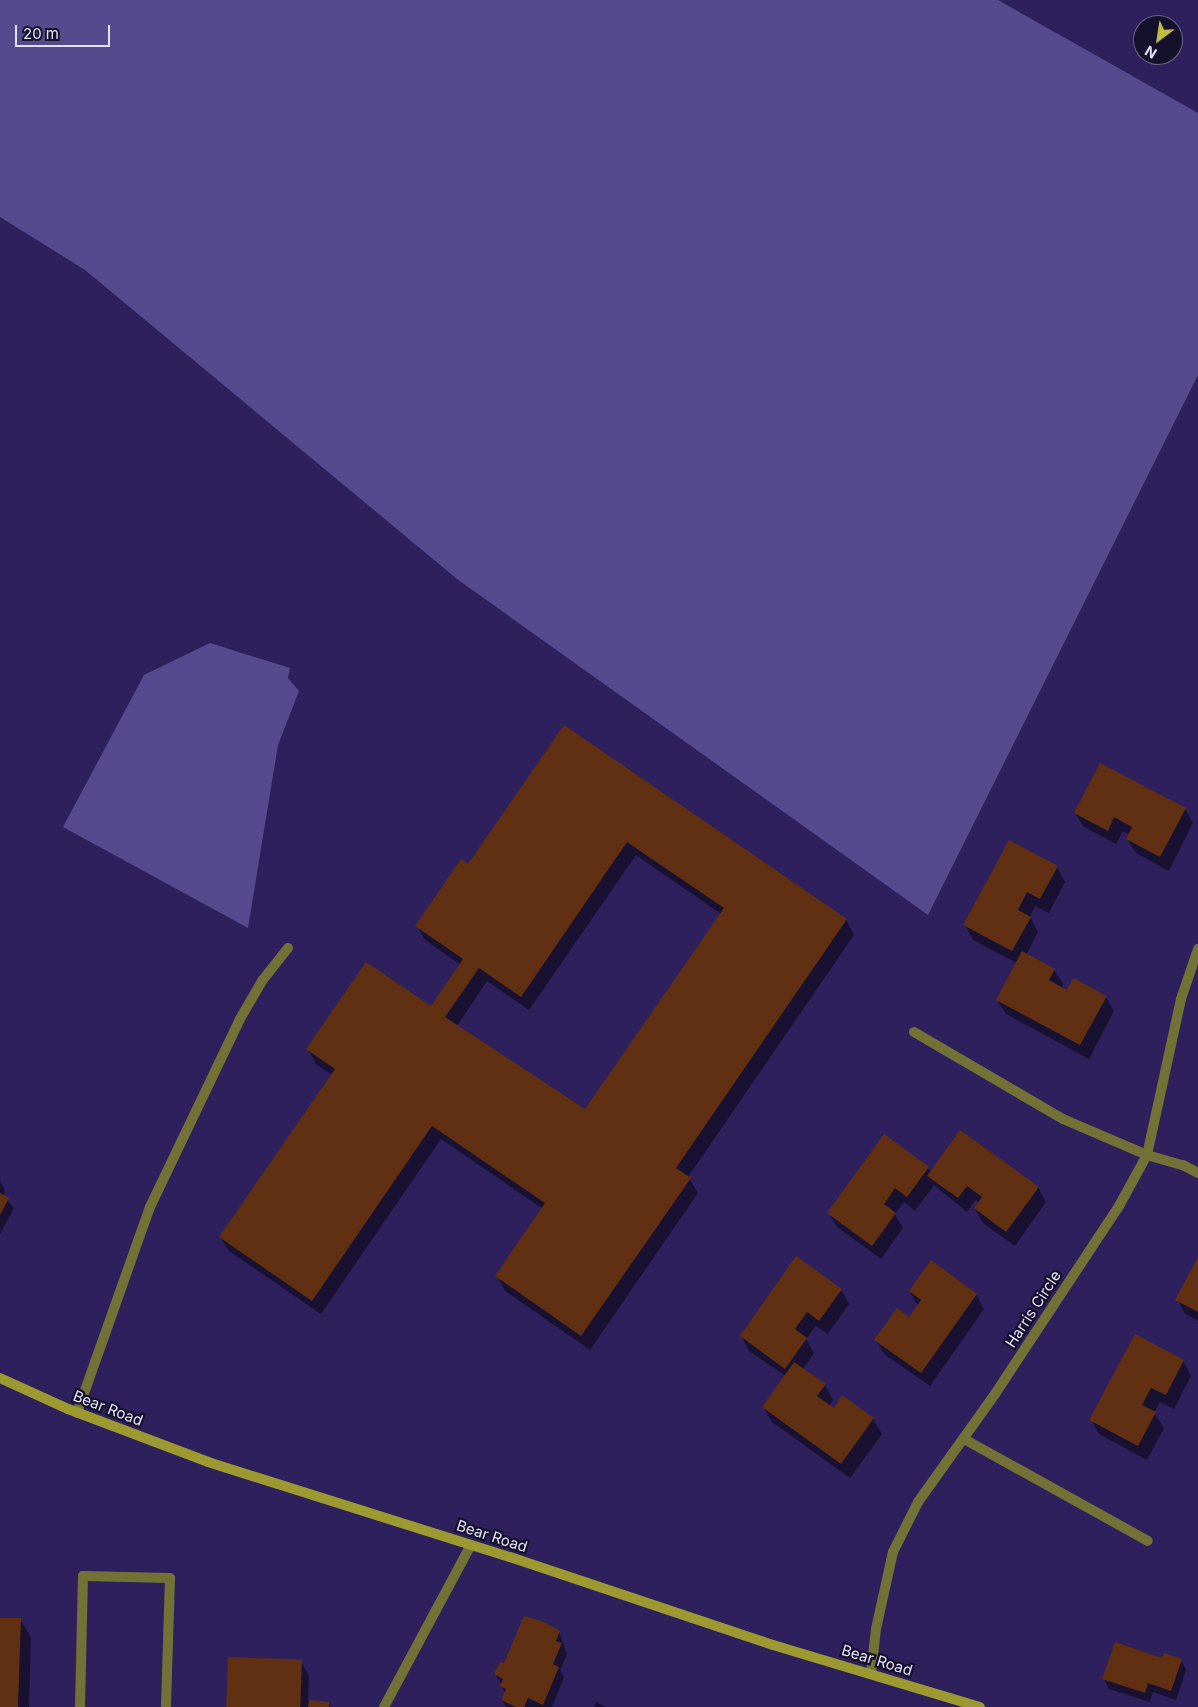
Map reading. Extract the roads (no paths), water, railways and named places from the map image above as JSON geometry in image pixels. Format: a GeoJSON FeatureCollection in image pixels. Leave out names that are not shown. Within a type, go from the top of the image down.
{"type":"FeatureCollection","features":[{"type":"Feature","properties":{"kind":"main road","name":"Bear Road"},"geometry":{"type":"LineString","coordinates":[[0,1378],[77,1413],[208,1462],[471,1545],[773,1645],[980,1707]]}},
{"type":"Feature","properties":{"kind":"street"},"geometry":{"type":"LineString","coordinates":[[77,1413],[150,1207],[240,1019],[262,981],[288,948]]}},
{"type":"Feature","properties":{"kind":"street","name":"Harris Circle"},"geometry":{"type":"LineString","coordinates":[[872,1674],[876,1628],[892,1552],[918,1502],[964,1439],[1119,1206],[1147,1154],[1181,999],[1198,949]]}},
{"type":"Feature","properties":{"kind":"street"},"geometry":{"type":"LineString","coordinates":[[914,1032],[1063,1120],[1147,1154],[1183,1165],[1198,1172]]}},
{"type":"Feature","properties":{"kind":"street"},"geometry":{"type":"LineString","coordinates":[[964,1439],[1148,1541]]}},
{"type":"Feature","properties":{"kind":"street"},"geometry":{"type":"LineString","coordinates":[[384,1707],[471,1545]]}},
{"type":"Feature","properties":{"kind":"street"},"geometry":{"type":"LineString","coordinates":[[80,1707],[83,1576],[170,1578],[166,1707]]}}]}
